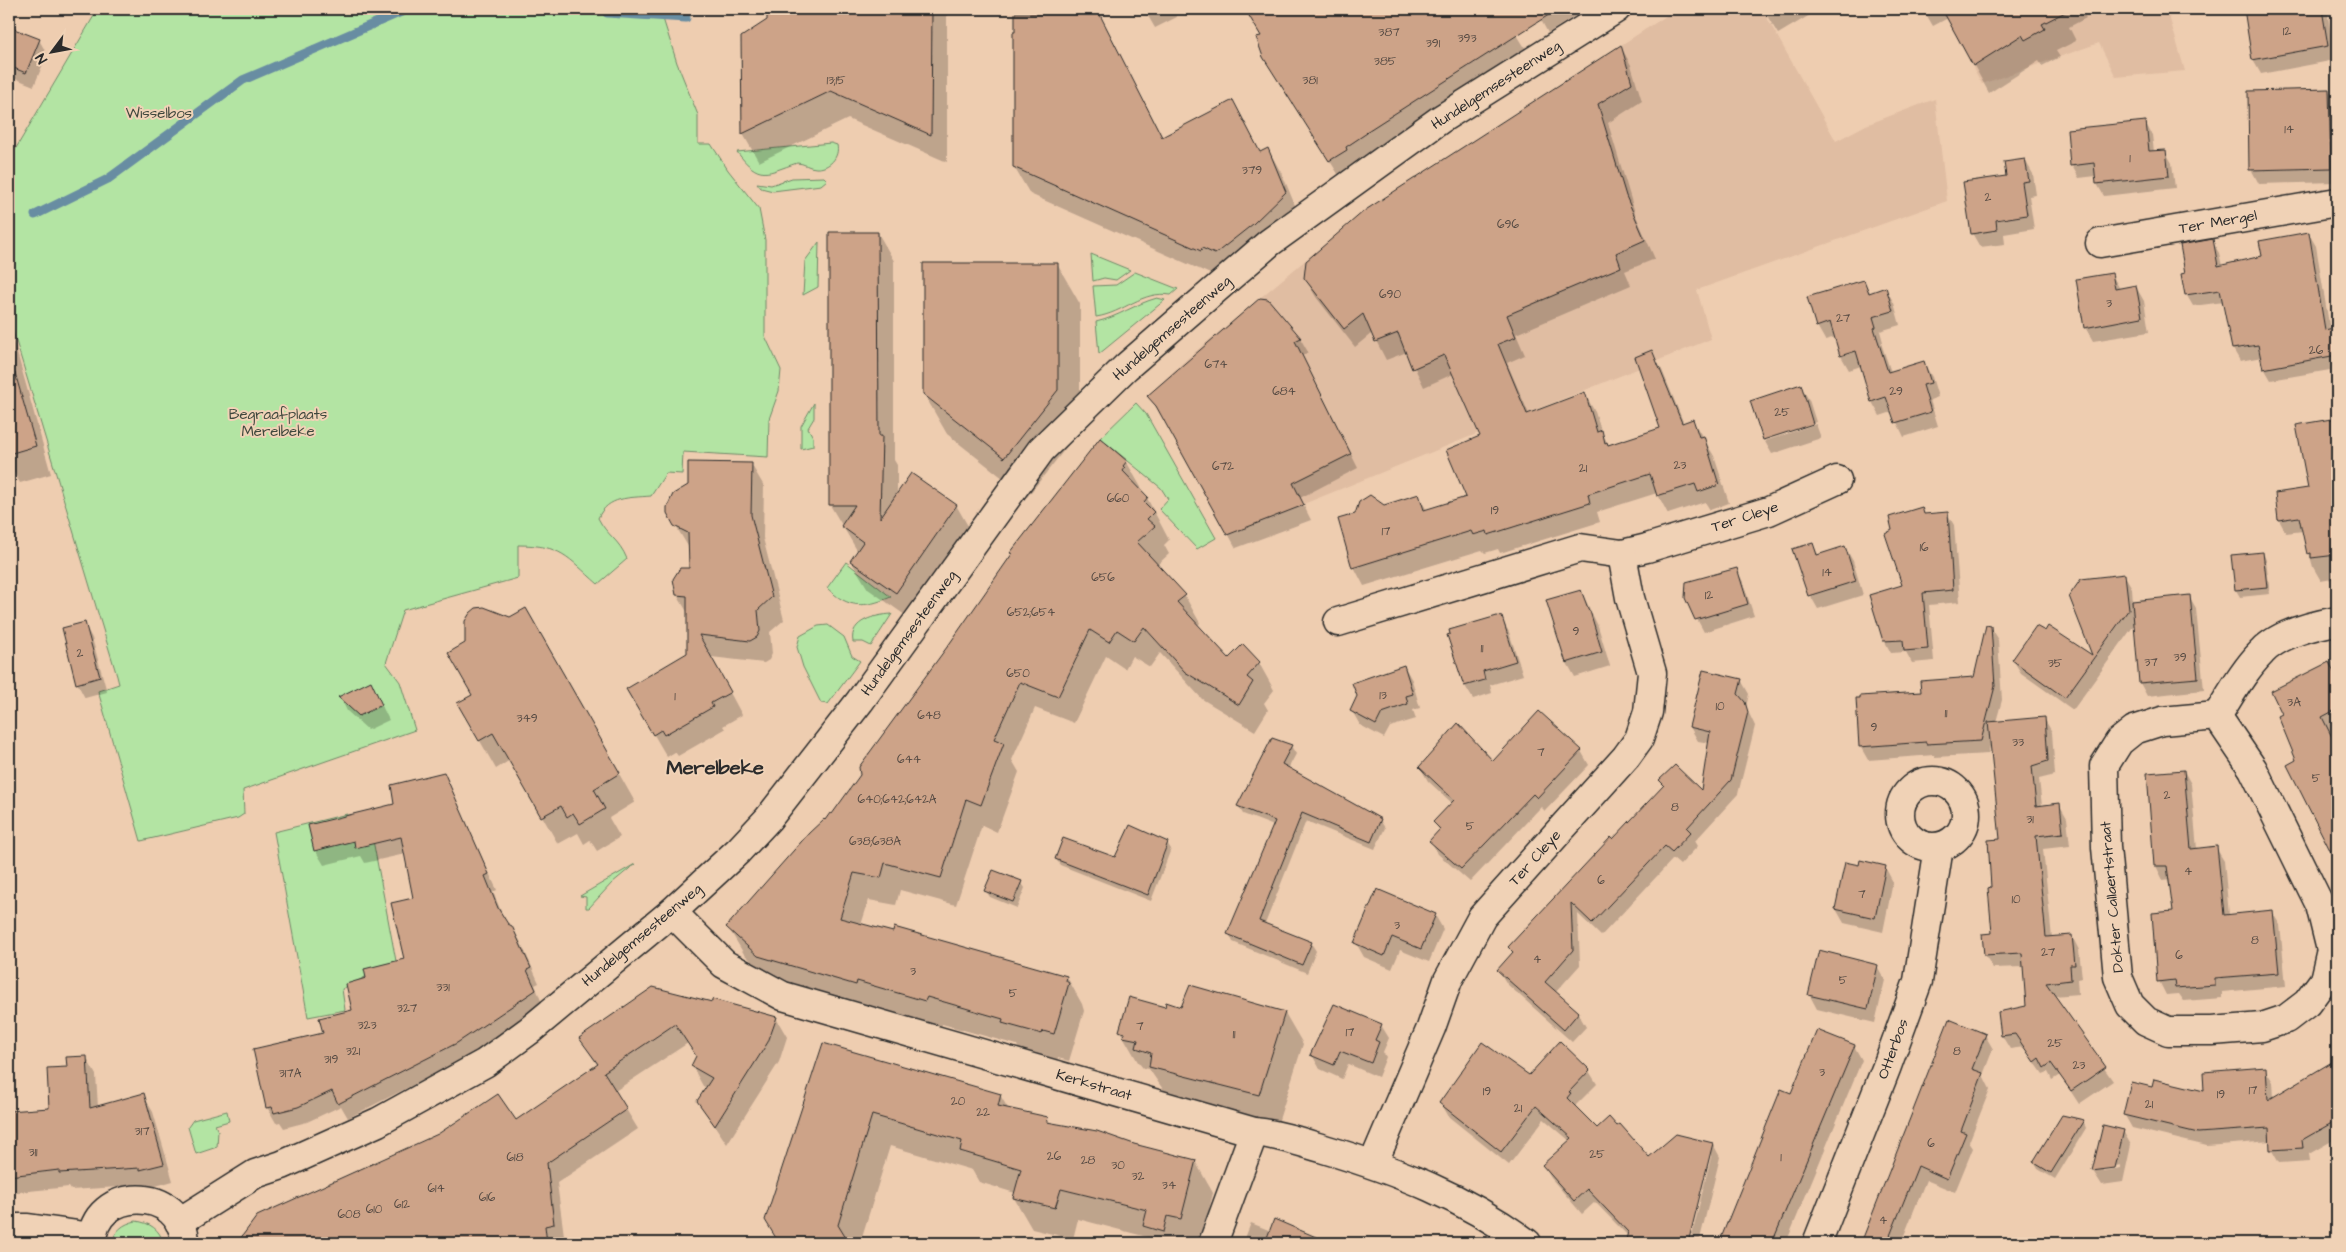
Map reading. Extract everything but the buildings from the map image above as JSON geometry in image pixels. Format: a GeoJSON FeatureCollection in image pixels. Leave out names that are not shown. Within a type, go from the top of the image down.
{"type":"FeatureCollection","features":[{"type":"Feature","properties":{"kind":"street","name":"Hundelgemsesteenweg"},"geometry":{"type":"LineString","coordinates":[[182,1232],[255,1174],[282,1165],[378,1122],[485,1063],[530,1030],[672,912],[738,851],[768,819],[860,701],[1041,450],[1126,367],[1277,238],[1441,119],[1612,10]]}},
{"type":"Feature","properties":{"kind":"street","name":"Ter Mergel"},"geometry":{"type":"LineString","coordinates":[[2100,242],[2337,202]]}},
{"type":"Feature","properties":{"kind":"street","name":"Ter Cleye"},"geometry":{"type":"LineString","coordinates":[[1338,622],[1580,548],[1622,554],[1769,511],[1837,480]]}},
{"type":"Feature","properties":{"kind":"street","name":"Ter Cleye"},"geometry":{"type":"LineString","coordinates":[[1373,1164],[1431,1028],[1448,980],[1482,917],[1626,757],[1638,739],[1648,712],[1652,673],[1630,598],[1622,554]]}},
{"type":"Feature","properties":{"kind":"street"},"geometry":{"type":"LineString","coordinates":[[2217,716],[2243,675],[2263,650],[2292,633],[2337,621]]}},
{"type":"Feature","properties":{"kind":"street","name":"Dokter Callaertstraat"},"geometry":{"type":"LineString","coordinates":[[2217,716],[2253,769],[2320,905],[2331,950],[2324,980],[2307,1003],[2286,1019],[2262,1026],[2212,1031],[2168,1031],[2146,1021],[2130,1005],[2118,977],[2106,847],[2104,766],[2119,742],[2134,730],[2162,721],[2217,716]]}},
{"type":"Feature","properties":{"kind":"street","name":"Otterbos"},"geometry":{"type":"LineString","coordinates":[[1817,1243],[1887,1066],[1918,980],[1939,847]]}},
{"type":"Feature","properties":{"kind":"street","name":"Kerkstraat"},"geometry":{"type":"LineString","coordinates":[[672,912],[724,964],[783,996],[1254,1132],[1286,1138],[1373,1164],[1427,1185],[1478,1210],[1527,1243]]}},
{"type":"Feature","properties":{"kind":"street"},"geometry":{"type":"LineString","coordinates":[[1213,1243],[1254,1132]]}},
{"type":"Feature","properties":{"kind":"street"},"geometry":{"type":"LineString","coordinates":[[9,1228],[28,1228],[92,1240],[98,1220],[109,1208],[124,1200],[140,1198],[157,1202],[169,1210],[182,1232]]}},
{"type":"Feature","properties":{"kind":"shaded area"},"geometry":{"type":"Polygon","coordinates":[[[1677,9],[1762,9],[1836,141],[1866,125],[1935,99],[1947,201],[1697,290],[1711,339],[1227,535],[1156,406],[1147,396],[1189,357],[1367,209],[1677,9]]]}},
{"type":"Feature","properties":{"kind":"shaded area"},"geometry":{"type":"Polygon","coordinates":[[[1941,9],[2167,9],[2185,71],[2116,77],[2099,43],[1982,84],[1941,9]]]}},
{"type":"Feature","properties":{"kind":"green space","name":"Begraafplaats Merelbeke"},"geometry":{"type":"Polygon","coordinates":[[[98,9],[660,9],[677,63],[698,115],[698,144],[711,144],[728,170],[759,209],[765,240],[765,336],[781,370],[779,391],[769,419],[768,457],[683,452],[682,474],[666,473],[651,496],[620,499],[607,506],[598,518],[624,552],[627,559],[598,584],[563,554],[545,547],[518,545],[518,578],[403,610],[386,663],[400,682],[415,730],[243,790],[244,814],[238,818],[141,841],[98,691],[119,684],[117,676],[9,318],[9,160],[98,9]]]}},
{"type":"Feature","properties":{"kind":"green space"},"geometry":{"type":"Polygon","coordinates":[[[831,143],[837,145],[837,154],[829,164],[821,168],[813,168],[797,163],[770,172],[758,171],[752,168],[737,152],[831,143]]]}},
{"type":"Feature","properties":{"kind":"green space"},"geometry":{"type":"Polygon","coordinates":[[[824,177],[827,180],[821,185],[773,191],[761,188],[757,183],[771,185],[792,178],[824,177]]]}},
{"type":"Feature","properties":{"kind":"green space"},"geometry":{"type":"Polygon","coordinates":[[[819,242],[818,287],[803,295],[805,261],[819,242]]]}},
{"type":"Feature","properties":{"kind":"green space"},"geometry":{"type":"Polygon","coordinates":[[[1091,254],[1130,270],[1116,280],[1104,278],[1093,281],[1091,254]]]}},
{"type":"Feature","properties":{"kind":"green space"},"geometry":{"type":"Polygon","coordinates":[[[1135,272],[1178,289],[1171,295],[1151,296],[1106,315],[1096,317],[1093,286],[1116,285],[1135,272]]]}},
{"type":"Feature","properties":{"kind":"green space"},"geometry":{"type":"Polygon","coordinates":[[[1157,298],[1165,300],[1099,354],[1096,322],[1157,298]]]}},
{"type":"Feature","properties":{"kind":"green space"},"geometry":{"type":"Polygon","coordinates":[[[814,403],[814,418],[808,428],[813,437],[813,446],[801,449],[801,426],[814,403]]]}},
{"type":"Feature","properties":{"kind":"green space"},"geometry":{"type":"Polygon","coordinates":[[[1136,403],[1146,414],[1216,538],[1197,549],[1159,509],[1168,499],[1161,488],[1100,438],[1136,403]]]}},
{"type":"Feature","properties":{"kind":"green space"},"geometry":{"type":"Polygon","coordinates":[[[846,562],[891,597],[865,605],[850,603],[835,595],[827,588],[846,562]]]}},
{"type":"Feature","properties":{"kind":"green space"},"geometry":{"type":"Polygon","coordinates":[[[892,614],[871,646],[863,642],[853,642],[855,628],[859,624],[872,617],[892,614]]]}},
{"type":"Feature","properties":{"kind":"green space"},"geometry":{"type":"Polygon","coordinates":[[[828,625],[844,637],[852,656],[860,661],[828,704],[821,703],[803,667],[797,647],[800,636],[818,626],[828,625]]]}},
{"type":"Feature","properties":{"kind":"green space"},"geometry":{"type":"Polygon","coordinates":[[[347,814],[349,840],[372,835],[396,961],[342,989],[345,1010],[308,1017],[274,832],[347,814]]]}},
{"type":"Feature","properties":{"kind":"green space"},"geometry":{"type":"Polygon","coordinates":[[[635,864],[612,883],[589,908],[586,908],[586,897],[580,896],[635,864]]]}},
{"type":"Feature","properties":{"kind":"green space"},"geometry":{"type":"Polygon","coordinates":[[[227,1111],[229,1121],[215,1125],[218,1131],[217,1147],[196,1154],[188,1127],[193,1120],[227,1111]]]}},
{"type":"Feature","properties":{"kind":"green space"},"geometry":{"type":"Polygon","coordinates":[[[136,1221],[146,1223],[157,1230],[163,1243],[112,1243],[120,1228],[136,1221]]]}},
{"type":"Feature","properties":{"kind":"waterway"},"geometry":{"type":"LineString","coordinates":[[35,215],[108,179],[243,80],[408,9]]}},
{"type":"Feature","properties":{"kind":"waterway"},"geometry":{"type":"LineString","coordinates":[[604,9],[607,13],[686,18],[685,9]]}},
{"type":"Feature","properties":{"kind":"district","name":"Merelbeke"},"geometry":{"type":"Point","coordinates":[715,768]}},
{"type":"Feature","properties":{"kind":"park label","name":"Wisselbos"},"geometry":{"type":"Point","coordinates":[159,113]}}]}
